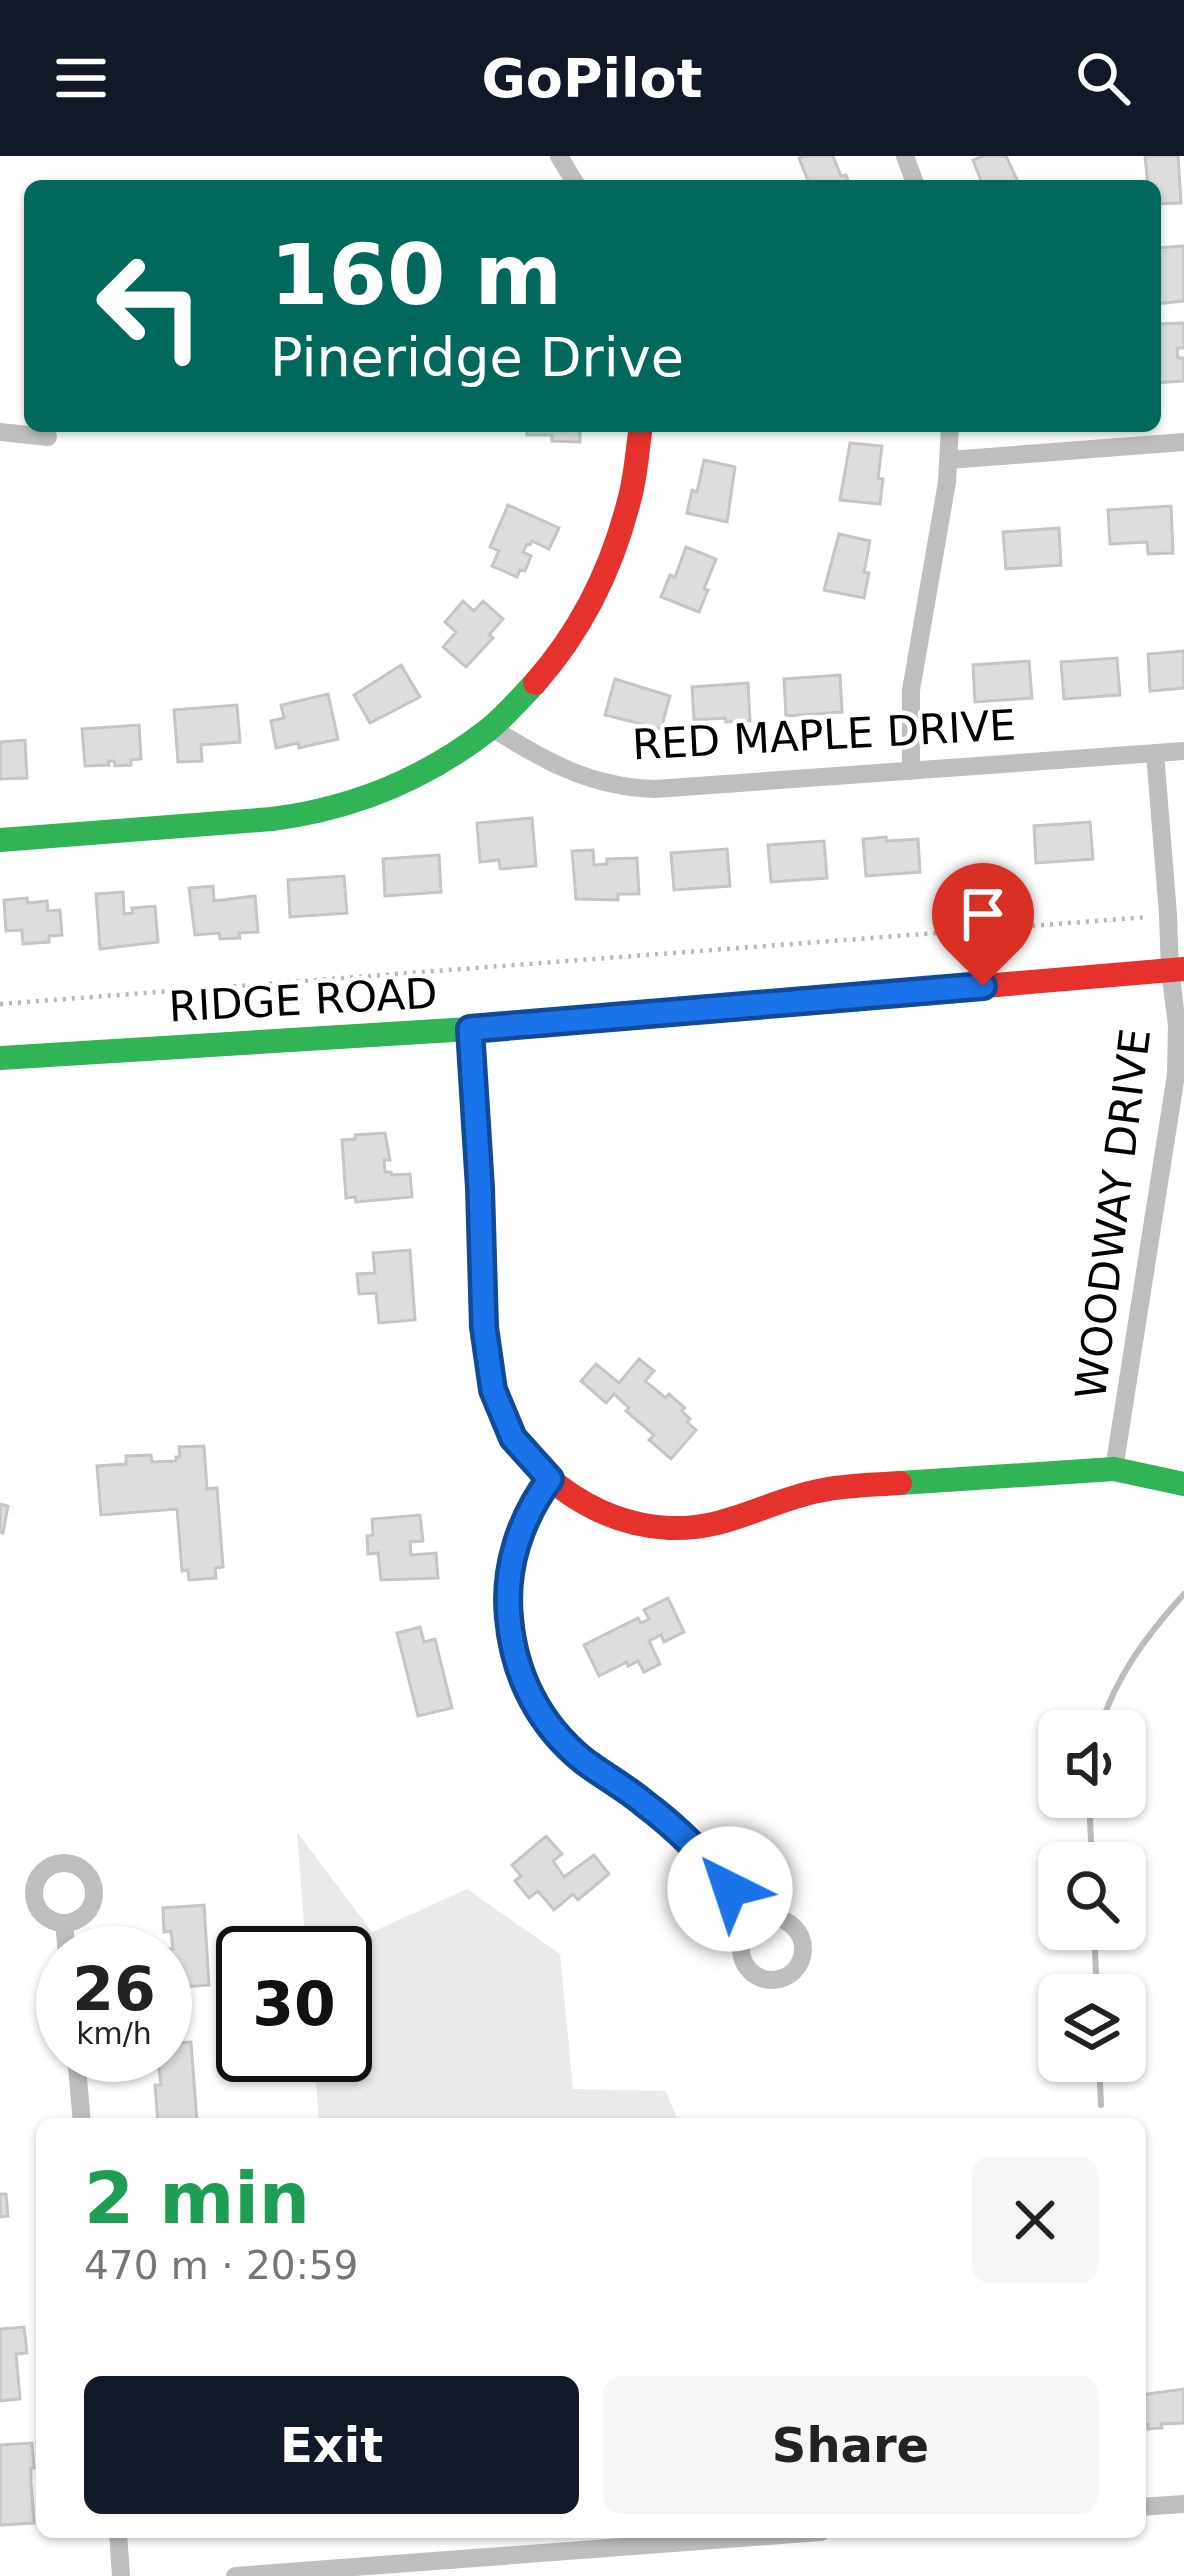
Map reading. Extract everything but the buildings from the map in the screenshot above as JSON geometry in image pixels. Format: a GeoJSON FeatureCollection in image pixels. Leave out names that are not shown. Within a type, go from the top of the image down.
{"type":"FeatureCollection","features":[{"type":"Feature","properties":{"kind":"street"},"geometry":{"type":"LineString","coordinates":[[0,432],[48,436]]}},
{"type":"Feature","properties":{"kind":"street"},"geometry":{"type":"LineString","coordinates":[[0,840],[302,815],[400,784],[451,756],[524,699],[581,623],[618,547],[632,500],[640,432]]}},
{"type":"Feature","properties":{"kind":"street"},"geometry":{"type":"LineString","coordinates":[[910,771],[910,690],[944,504],[950,432]]}},
{"type":"Feature","properties":{"kind":"street"},"geometry":{"type":"LineString","coordinates":[[949,460],[1184,442]]}},
{"type":"Feature","properties":{"kind":"street","name":"RED MAPLE DRIVE"},"geometry":{"type":"LineString","coordinates":[[492,728],[573,774],[627,788],[655,789],[1184,751]]}},
{"type":"Feature","properties":{"kind":"street","name":"WOODWAY DRIVE"},"geometry":{"type":"LineString","coordinates":[[1114,1469],[1176,1075],[1177,970],[1155,753]]}},
{"type":"Feature","properties":{"kind":"street","name":"RIDGE ROAD"},"geometry":{"type":"LineString","coordinates":[[0,1058],[470,1029],[1177,970]]}},
{"type":"Feature","properties":{"kind":"street"},"geometry":{"type":"LineString","coordinates":[[470,1029],[484,1327],[493,1390],[513,1438],[550,1479],[580,1502],[631,1523],[672,1528],[726,1523],[817,1491],[945,1479],[1114,1469],[1184,1484]]}},
{"type":"Feature","properties":{"kind":"street"},"geometry":{"type":"LineString","coordinates":[[550,1479],[534,1501],[510,1564],[511,1636],[526,1690],[562,1742],[678,1832],[717,1871],[754,1923]]}},
{"type":"Feature","properties":{"kind":"street"},"geometry":{"type":"LineString","coordinates":[[78,2082],[81,2118]]}},
{"type":"Feature","properties":{"kind":"street"},"geometry":{"type":"LineString","coordinates":[[1146,2507],[1184,2504]]}},
{"type":"Feature","properties":{"kind":"street"},"geometry":{"type":"LineString","coordinates":[[118,2538],[121,2576]]}},
{"type":"Feature","properties":{"kind":"street"},"geometry":{"type":"LineString","coordinates":[[236,2576],[740,2538]]}},
{"type":"Feature","properties":{"kind":"path"},"geometry":{"type":"LineString","coordinates":[[0,1004],[1168,915]]}},
{"type":"Feature","properties":{"kind":"shaded area"},"geometry":{"type":"Polygon","coordinates":[[[297,1832],[368,1926],[304,1926],[297,1832]]]}},
{"type":"Feature","properties":{"kind":"shaded area"},"geometry":{"type":"Polygon","coordinates":[[[467,1889],[560,1954],[573,2089],[666,2091],[677,2118],[319,2118],[316,2082],[372,2082],[372,1932],[467,1889]]]}},
{"type":"Feature","properties":{"kind":"waterway"},"geometry":{"type":"LineString","coordinates":[[1107,1710],[1134,1658],[1184,1594]]}},
{"type":"Feature","properties":{"kind":"waterway"},"geometry":{"type":"LineString","coordinates":[[1090,1818],[1091,1842]]}},
{"type":"Feature","properties":{"kind":"waterway"},"geometry":{"type":"LineString","coordinates":[[1095,1950],[1096,1974]]}},
{"type":"Feature","properties":{"kind":"waterway"},"geometry":{"type":"LineString","coordinates":[[1100,2082],[1101,2105]]}},
{"type":"Feature","properties":{"kind":"traffic: fast"},"geometry":{"type":"LineString","coordinates":[[0,840],[272,819],[330,808],[386,789],[439,763],[488,730],[535,683]]}},
{"type":"Feature","properties":{"kind":"traffic: fast"},"geometry":{"type":"LineString","coordinates":[[0,1058],[470,1029],[820,1000]]}},
{"type":"Feature","properties":{"kind":"traffic: fast"},"geometry":{"type":"LineString","coordinates":[[900,1483],[1114,1469],[1184,1484]]}},
{"type":"Feature","properties":{"kind":"traffic: jam"},"geometry":{"type":"LineString","coordinates":[[535,683],[567,642],[604,574],[631,492],[640,432]]}},
{"type":"Feature","properties":{"kind":"traffic: jam"},"geometry":{"type":"LineString","coordinates":[[820,1000],[1184,969]]}},
{"type":"Feature","properties":{"kind":"traffic: jam"},"geometry":{"type":"LineString","coordinates":[[470,1029],[487,1357],[510,1428],[531,1459],[560,1487],[598,1510],[669,1528],[710,1525],[828,1489],[900,1483]]}},
{"type":"Feature","properties":{"kind":"route"},"geometry":{"type":"LineString","coordinates":[[730,1889],[678,1832],[562,1742],[526,1690],[517,1663],[507,1602],[510,1564],[534,1501],[550,1479],[513,1438],[493,1390],[485,1346],[470,1029],[983,986]]}}]}
